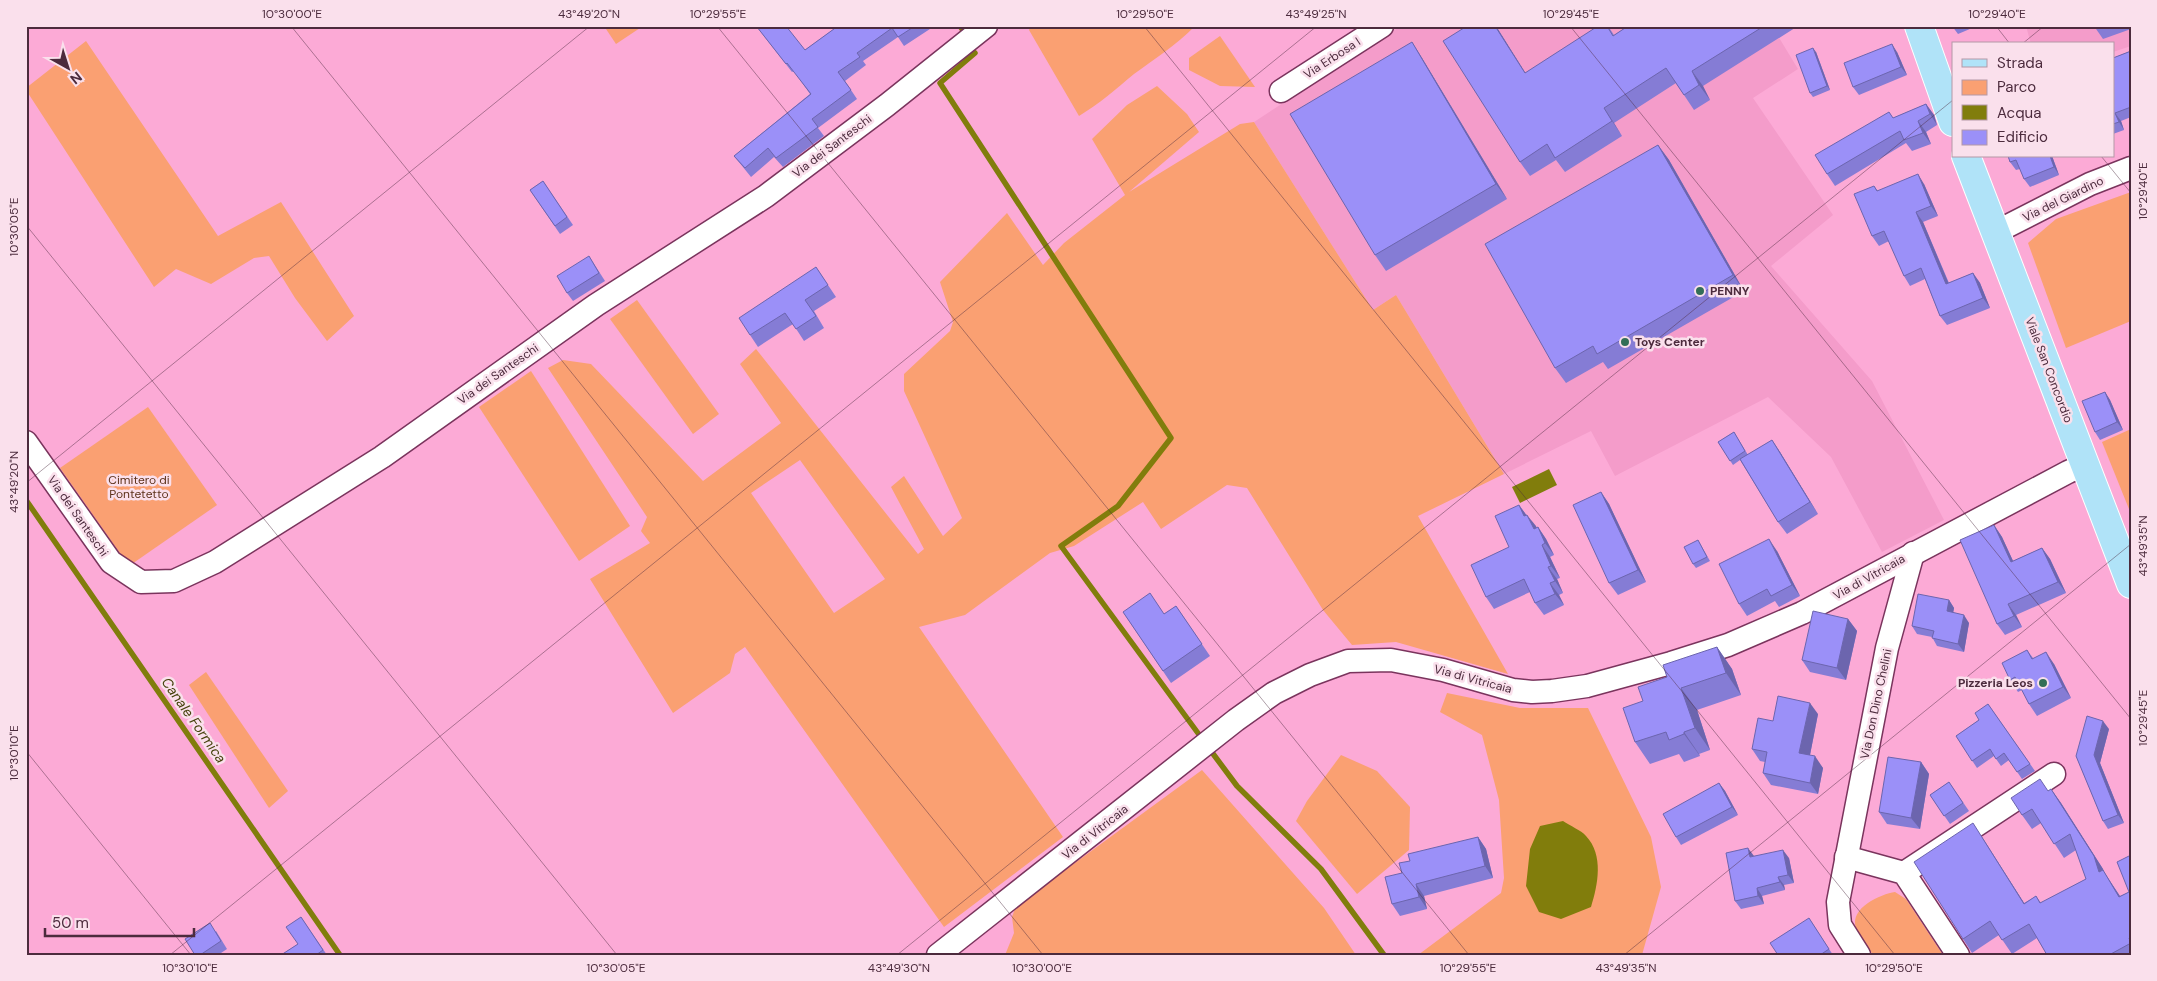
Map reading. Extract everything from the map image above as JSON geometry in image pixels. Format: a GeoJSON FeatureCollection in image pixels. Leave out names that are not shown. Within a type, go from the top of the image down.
{"type":"FeatureCollection","features":[{"type":"Feature","properties":{"kind":"main road"},"geometry":{"type":"LineString","coordinates":[[1919,26],[1952,119]]}},
{"type":"Feature","properties":{"kind":"main road","name":"Viale San Concordio"},"geometry":{"type":"LineString","coordinates":[[1967,158],[2131,584]]}},
{"type":"Feature","properties":{"kind":"street","name":"Via dei Santeschi"},"geometry":{"type":"LineString","coordinates":[[26,442],[111,562],[141,582],[174,581],[215,562],[382,457],[596,305],[766,196],[887,105],[986,26]]}},
{"type":"Feature","properties":{"kind":"street","name":"Via Erbosa I"},"geometry":{"type":"LineString","coordinates":[[1281,91],[1382,26]]}},
{"type":"Feature","properties":{"kind":"street","name":"Via del Giardino"},"geometry":{"type":"LineString","coordinates":[[1996,232],[2090,184],[2131,168]]}},
{"type":"Feature","properties":{"kind":"street","name":"Via di Vitricaia"},"geometry":{"type":"LineString","coordinates":[[938,955],[1220,733],[1274,693],[1310,675],[1348,661],[1391,660],[1443,670],[1513,690],[1552,691],[1588,686],[1728,645],[1802,613],[1913,553],[2086,464]]}},
{"type":"Feature","properties":{"kind":"street","name":"Via Don Dino Chelini"},"geometry":{"type":"LineString","coordinates":[[1859,955],[1840,925],[1838,902],[1887,648],[1913,553]]}},
{"type":"Feature","properties":{"kind":"street"},"geometry":{"type":"LineString","coordinates":[[1904,873],[2054,774]]}},
{"type":"Feature","properties":{"kind":"street"},"geometry":{"type":"LineString","coordinates":[[1846,857],[1904,873],[1958,955]]}},
{"type":"Feature","properties":{"kind":"shaded area"},"geometry":{"type":"Polygon","coordinates":[[[1401,26],[1772,26],[1798,69],[1753,98],[1833,215],[1771,266],[1872,381],[1944,520],[1882,552],[1831,457],[1768,397],[1615,476],[1591,431],[1504,474],[1396,295],[1373,310],[1254,122],[1401,26]]]}},
{"type":"Feature","properties":{"kind":"shaded area"},"geometry":{"type":"Polygon","coordinates":[[[2026,26],[2131,26],[2131,46],[2114,52],[2114,42],[2030,42],[2026,26]]]}},
{"type":"Feature","properties":{"kind":"green space"},"geometry":{"type":"Polygon","coordinates":[[[604,26],[643,26],[616,44],[604,26]]]}},
{"type":"Feature","properties":{"kind":"green space"},"geometry":{"type":"Polygon","coordinates":[[[1031,26],[1195,26],[1173,46],[1079,116],[1029,30],[1031,26]]]}},
{"type":"Feature","properties":{"kind":"green space"},"geometry":{"type":"Polygon","coordinates":[[[1220,36],[1255,87],[1220,86],[1189,70],[1189,58],[1220,36]]]}},
{"type":"Feature","properties":{"kind":"green space"},"geometry":{"type":"Polygon","coordinates":[[[86,41],[218,236],[281,202],[354,316],[327,341],[295,298],[269,256],[254,258],[211,284],[176,269],[154,287],[26,90],[26,88],[86,41]]]}},
{"type":"Feature","properties":{"kind":"green space"},"geometry":{"type":"Polygon","coordinates":[[[1157,86],[1187,114],[1199,132],[1129,192],[1240,124],[1254,122],[1373,310],[1396,295],[1504,474],[1418,516],[1508,674],[1396,642],[1352,645],[1323,610],[1247,488],[1227,485],[1161,529],[1143,502],[1074,546],[1050,553],[965,615],[919,627],[1063,837],[944,927],[745,647],[735,654],[730,673],[673,713],[590,579],[650,543],[641,531],[647,517],[548,368],[563,360],[591,364],[703,481],[781,423],[740,364],[756,349],[918,554],[924,549],[891,487],[904,476],[943,536],[962,518],[904,391],[904,374],[950,331],[953,322],[940,282],[1007,213],[1043,265],[1064,243],[1125,195],[1092,139],[1127,105],[1157,86]],[[800,460],[751,493],[834,613],[885,579],[800,460]]]}},
{"type":"Feature","properties":{"kind":"green space"},"geometry":{"type":"Polygon","coordinates":[[[2131,192],[2131,321],[2066,348],[2028,243],[2056,219],[2131,192]]]}},
{"type":"Feature","properties":{"kind":"green space"},"geometry":{"type":"Polygon","coordinates":[[[637,300],[719,414],[693,434],[610,319],[637,300]]]}},
{"type":"Feature","properties":{"kind":"green space"},"geometry":{"type":"Polygon","coordinates":[[[531,371],[630,526],[579,561],[479,407],[531,371]]]}},
{"type":"Feature","properties":{"kind":"green space","name":"Cimitero di Pontetetto"},"geometry":{"type":"Polygon","coordinates":[[[148,407],[217,505],[129,566],[60,468],[148,407]]]}},
{"type":"Feature","properties":{"kind":"green space"},"geometry":{"type":"Polygon","coordinates":[[[2131,429],[2131,514],[2102,442],[2131,429]]]}},
{"type":"Feature","properties":{"kind":"green space"},"geometry":{"type":"Polygon","coordinates":[[[206,672],[288,791],[269,808],[189,685],[206,672]]]}},
{"type":"Feature","properties":{"kind":"green space"},"geometry":{"type":"Polygon","coordinates":[[[1447,693],[1520,708],[1588,708],[1651,837],[1661,887],[1642,955],[1418,955],[1501,893],[1504,878],[1499,800],[1482,735],[1440,712],[1447,693]]]}},
{"type":"Feature","properties":{"kind":"green space"},"geometry":{"type":"Polygon","coordinates":[[[1341,755],[1377,771],[1410,807],[1409,850],[1357,894],[1296,821],[1307,801],[1341,755]]]}},
{"type":"Feature","properties":{"kind":"green space"},"geometry":{"type":"Polygon","coordinates":[[[1202,770],[1324,908],[1356,955],[1005,955],[1014,933],[1012,917],[1016,906],[1202,770]]]}},
{"type":"Feature","properties":{"kind":"green space"},"geometry":{"type":"Polygon","coordinates":[[[1895,892],[1906,899],[1943,955],[1873,955],[1856,928],[1857,914],[1868,903],[1895,892]]]}},
{"type":"Feature","properties":{"kind":"water"},"geometry":{"type":"Polygon","coordinates":[[[1549,469],[1557,485],[1520,503],[1512,487],[1549,469]]]}},
{"type":"Feature","properties":{"kind":"water"},"geometry":{"type":"Polygon","coordinates":[[[1563,821],[1584,834],[1592,844],[1598,870],[1596,889],[1591,907],[1561,919],[1539,912],[1526,886],[1530,849],[1540,826],[1563,821]]]}},
{"type":"Feature","properties":{"kind":"building"},"geometry":{"type":"Polygon","coordinates":[[[758,26],[786,26],[805,50],[838,26],[915,26],[898,37],[892,28],[857,53],[860,57],[838,72],[851,90],[812,119],[818,127],[776,158],[768,148],[745,168],[734,156],[811,94],[758,26]]]}},
{"type":"Feature","properties":{"kind":"building"},"geometry":{"type":"Polygon","coordinates":[[[1467,26],[1495,26],[1525,73],[1598,26],[1607,26],[1613,36],[1628,26],[1764,26],[1692,71],[1699,85],[1684,95],[1666,68],[1604,108],[1612,121],[1555,158],[1547,144],[1520,162],[1443,41],[1467,26]]]}},
{"type":"Feature","properties":{"kind":"building"},"geometry":{"type":"Polygon","coordinates":[[[1412,42],[1496,184],[1375,255],[1290,114],[1412,42]]]}},
{"type":"Feature","properties":{"kind":"building"},"geometry":{"type":"Polygon","coordinates":[[[1892,44],[1901,67],[1853,87],[1844,63],[1892,44]]]}},
{"type":"Feature","properties":{"kind":"building"},"geometry":{"type":"Polygon","coordinates":[[[1813,48],[1827,86],[1810,93],[1796,55],[1813,48]]]}},
{"type":"Feature","properties":{"kind":"building"},"geometry":{"type":"Polygon","coordinates":[[[2131,51],[2131,107],[2115,113],[2119,122],[2114,124],[2114,58],[2131,51]]]}},
{"type":"Feature","properties":{"kind":"building"},"geometry":{"type":"Polygon","coordinates":[[[1926,104],[1930,114],[1918,121],[1923,133],[1904,140],[1900,131],[1827,174],[1815,155],[1889,112],[1893,118],[1926,104]]]}},
{"type":"Feature","properties":{"kind":"building"},"geometry":{"type":"Polygon","coordinates":[[[1658,145],[1733,275],[1597,354],[1593,346],[1555,368],[1485,244],[1658,145]]]}},
{"type":"Feature","properties":{"kind":"building"},"geometry":{"type":"Polygon","coordinates":[[[2009,158],[2051,158],[2054,167],[2024,179],[2016,160],[2010,162],[2009,158]]]}},
{"type":"Feature","properties":{"kind":"building"},"geometry":{"type":"Polygon","coordinates":[[[1918,174],[1931,206],[1916,212],[1946,284],[1973,273],[1983,298],[1940,316],[1921,268],[1904,276],[1884,231],[1872,236],[1854,194],[1874,186],[1877,191],[1918,174]]]}},
{"type":"Feature","properties":{"kind":"building"},"geometry":{"type":"Polygon","coordinates":[[[543,181],[567,217],[555,226],[530,190],[543,181]]]}},
{"type":"Feature","properties":{"kind":"building"},"geometry":{"type":"Polygon","coordinates":[[[589,256],[599,273],[567,293],[557,276],[589,256]]]}},
{"type":"Feature","properties":{"kind":"building"},"geometry":{"type":"Polygon","coordinates":[[[816,267],[828,285],[805,300],[816,316],[796,329],[785,313],[750,335],[739,318],[816,267]]]}},
{"type":"Feature","properties":{"kind":"building"},"geometry":{"type":"Polygon","coordinates":[[[2105,392],[2117,422],[2095,432],[2082,401],[2105,392]]]}},
{"type":"Feature","properties":{"kind":"building"},"geometry":{"type":"Polygon","coordinates":[[[1734,432],[1745,451],[1730,461],[1718,442],[1734,432]]]}},
{"type":"Feature","properties":{"kind":"building"},"geometry":{"type":"Polygon","coordinates":[[[1772,440],[1810,502],[1778,522],[1740,459],[1772,440]]]}},
{"type":"Feature","properties":{"kind":"building"},"geometry":{"type":"Polygon","coordinates":[[[1601,492],[1638,570],[1609,583],[1573,505],[1601,492]]]}},
{"type":"Feature","properties":{"kind":"building"},"geometry":{"type":"Polygon","coordinates":[[[1519,505],[1524,516],[1527,515],[1534,529],[1538,527],[1545,543],[1542,545],[1551,566],[1548,567],[1555,581],[1550,583],[1555,594],[1535,603],[1524,579],[1486,597],[1471,565],[1509,547],[1495,516],[1519,505]]]}},
{"type":"Feature","properties":{"kind":"building"},"geometry":{"type":"Polygon","coordinates":[[[1994,525],[2011,562],[2042,548],[2058,582],[2008,604],[2014,616],[1997,624],[1960,540],[1994,525]]]}},
{"type":"Feature","properties":{"kind":"building"},"geometry":{"type":"Polygon","coordinates":[[[1769,539],[1792,585],[1771,596],[1767,589],[1739,604],[1719,564],[1769,539]]]}},
{"type":"Feature","properties":{"kind":"building"},"geometry":{"type":"Polygon","coordinates":[[[1698,540],[1707,557],[1693,564],[1684,547],[1698,540]]]}},
{"type":"Feature","properties":{"kind":"building"},"geometry":{"type":"Polygon","coordinates":[[[1150,593],[1164,614],[1176,606],[1202,644],[1163,671],[1123,612],[1150,593]]]}},
{"type":"Feature","properties":{"kind":"building"},"geometry":{"type":"Polygon","coordinates":[[[1918,594],[1949,600],[1947,611],[1964,615],[1958,644],[1932,638],[1934,631],[1912,626],[1918,594]]]}},
{"type":"Feature","properties":{"kind":"building"},"geometry":{"type":"Polygon","coordinates":[[[1813,611],[1848,619],[1837,668],[1802,660],[1813,611]]]}},
{"type":"Feature","properties":{"kind":"building"},"geometry":{"type":"Polygon","coordinates":[[[1717,647],[1726,673],[1681,688],[1695,728],[1669,740],[1666,732],[1635,742],[1623,708],[1643,701],[1638,687],[1667,677],[1663,665],[1717,647]]]}},
{"type":"Feature","properties":{"kind":"building"},"geometry":{"type":"Polygon","coordinates":[[[2027,650],[2032,659],[2046,652],[2063,687],[2029,704],[2015,677],[2010,680],[2002,663],[2027,650]]]}},
{"type":"Feature","properties":{"kind":"building"},"geometry":{"type":"Polygon","coordinates":[[[1778,696],[1810,703],[1799,753],[1815,756],[1810,783],[1763,773],[1767,752],[1752,749],[1758,718],[1773,721],[1778,696]]]}},
{"type":"Feature","properties":{"kind":"building"},"geometry":{"type":"Polygon","coordinates":[[[1988,704],[2030,764],[2017,772],[2004,753],[1996,759],[1990,749],[1972,761],[1956,736],[1979,720],[1975,713],[1988,704]]]}},
{"type":"Feature","properties":{"kind":"building"},"geometry":{"type":"Polygon","coordinates":[[[2087,716],[2103,721],[2094,755],[2118,815],[2103,821],[2076,756],[2087,716]]]}},
{"type":"Feature","properties":{"kind":"building"},"geometry":{"type":"Polygon","coordinates":[[[1888,757],[1921,762],[1911,818],[1879,812],[1888,757]]]}},
{"type":"Feature","properties":{"kind":"building"},"geometry":{"type":"Polygon","coordinates":[[[2040,779],[2048,791],[2051,789],[2094,856],[2099,872],[2103,870],[2119,897],[2129,892],[2117,862],[2131,855],[2131,937],[2129,938],[2131,943],[2109,955],[2047,955],[2029,924],[2002,940],[1990,921],[1963,939],[1914,862],[1973,823],[2024,904],[2036,896],[2040,903],[2086,879],[2070,834],[2054,844],[2032,809],[2022,815],[2011,798],[2040,779]]]}},
{"type":"Feature","properties":{"kind":"building"},"geometry":{"type":"Polygon","coordinates":[[[1949,782],[1963,803],[1944,816],[1930,795],[1949,782]]]}},
{"type":"Feature","properties":{"kind":"building"},"geometry":{"type":"Polygon","coordinates":[[[1719,783],[1732,807],[1676,837],[1663,814],[1719,783]]]}},
{"type":"Feature","properties":{"kind":"building"},"geometry":{"type":"Polygon","coordinates":[[[1478,837],[1485,866],[1416,884],[1419,897],[1392,904],[1385,877],[1402,873],[1399,863],[1410,861],[1408,854],[1478,837]]]}},
{"type":"Feature","properties":{"kind":"building"},"geometry":{"type":"Polygon","coordinates":[[[1748,848],[1750,857],[1783,850],[1788,875],[1778,877],[1780,882],[1757,888],[1758,896],[1735,901],[1726,853],[1748,848]]]}},
{"type":"Feature","properties":{"kind":"building"},"geometry":{"type":"Polygon","coordinates":[[[301,917],[323,950],[316,955],[281,955],[298,944],[286,927],[301,917]]]}},
{"type":"Feature","properties":{"kind":"building"},"geometry":{"type":"Polygon","coordinates":[[[1809,918],[1829,949],[1820,955],[1778,955],[1770,943],[1809,918]]]}},
{"type":"Feature","properties":{"kind":"building"},"geometry":{"type":"Polygon","coordinates":[[[210,923],[221,941],[200,955],[195,955],[185,939],[210,923]]]}},
{"type":"Feature","properties":{"kind":"waterway"},"geometry":{"type":"LineString","coordinates":[[960,26],[964,32]]}},
{"type":"Feature","properties":{"kind":"waterway"},"geometry":{"type":"LineString","coordinates":[[975,53],[940,83],[1171,438],[1118,506],[1061,546],[1203,740]]}},
{"type":"Feature","properties":{"kind":"waterway","name":"Canale Formica"},"geometry":{"type":"LineString","coordinates":[[26,500],[340,955]]}},
{"type":"Feature","properties":{"kind":"waterway"},"geometry":{"type":"LineString","coordinates":[[1208,747],[1237,786],[1321,869],[1384,955]]}},
{"type":"Feature","properties":{"kind":"place","name":"PENNY"},"geometry":{"type":"Point","coordinates":[1700,291]}},
{"type":"Feature","properties":{"kind":"place","name":"Toys Center"},"geometry":{"type":"Point","coordinates":[1625,342]}},
{"type":"Feature","properties":{"kind":"place","name":"Pizzeria Leos"},"geometry":{"type":"Point","coordinates":[2043,683]}}]}
